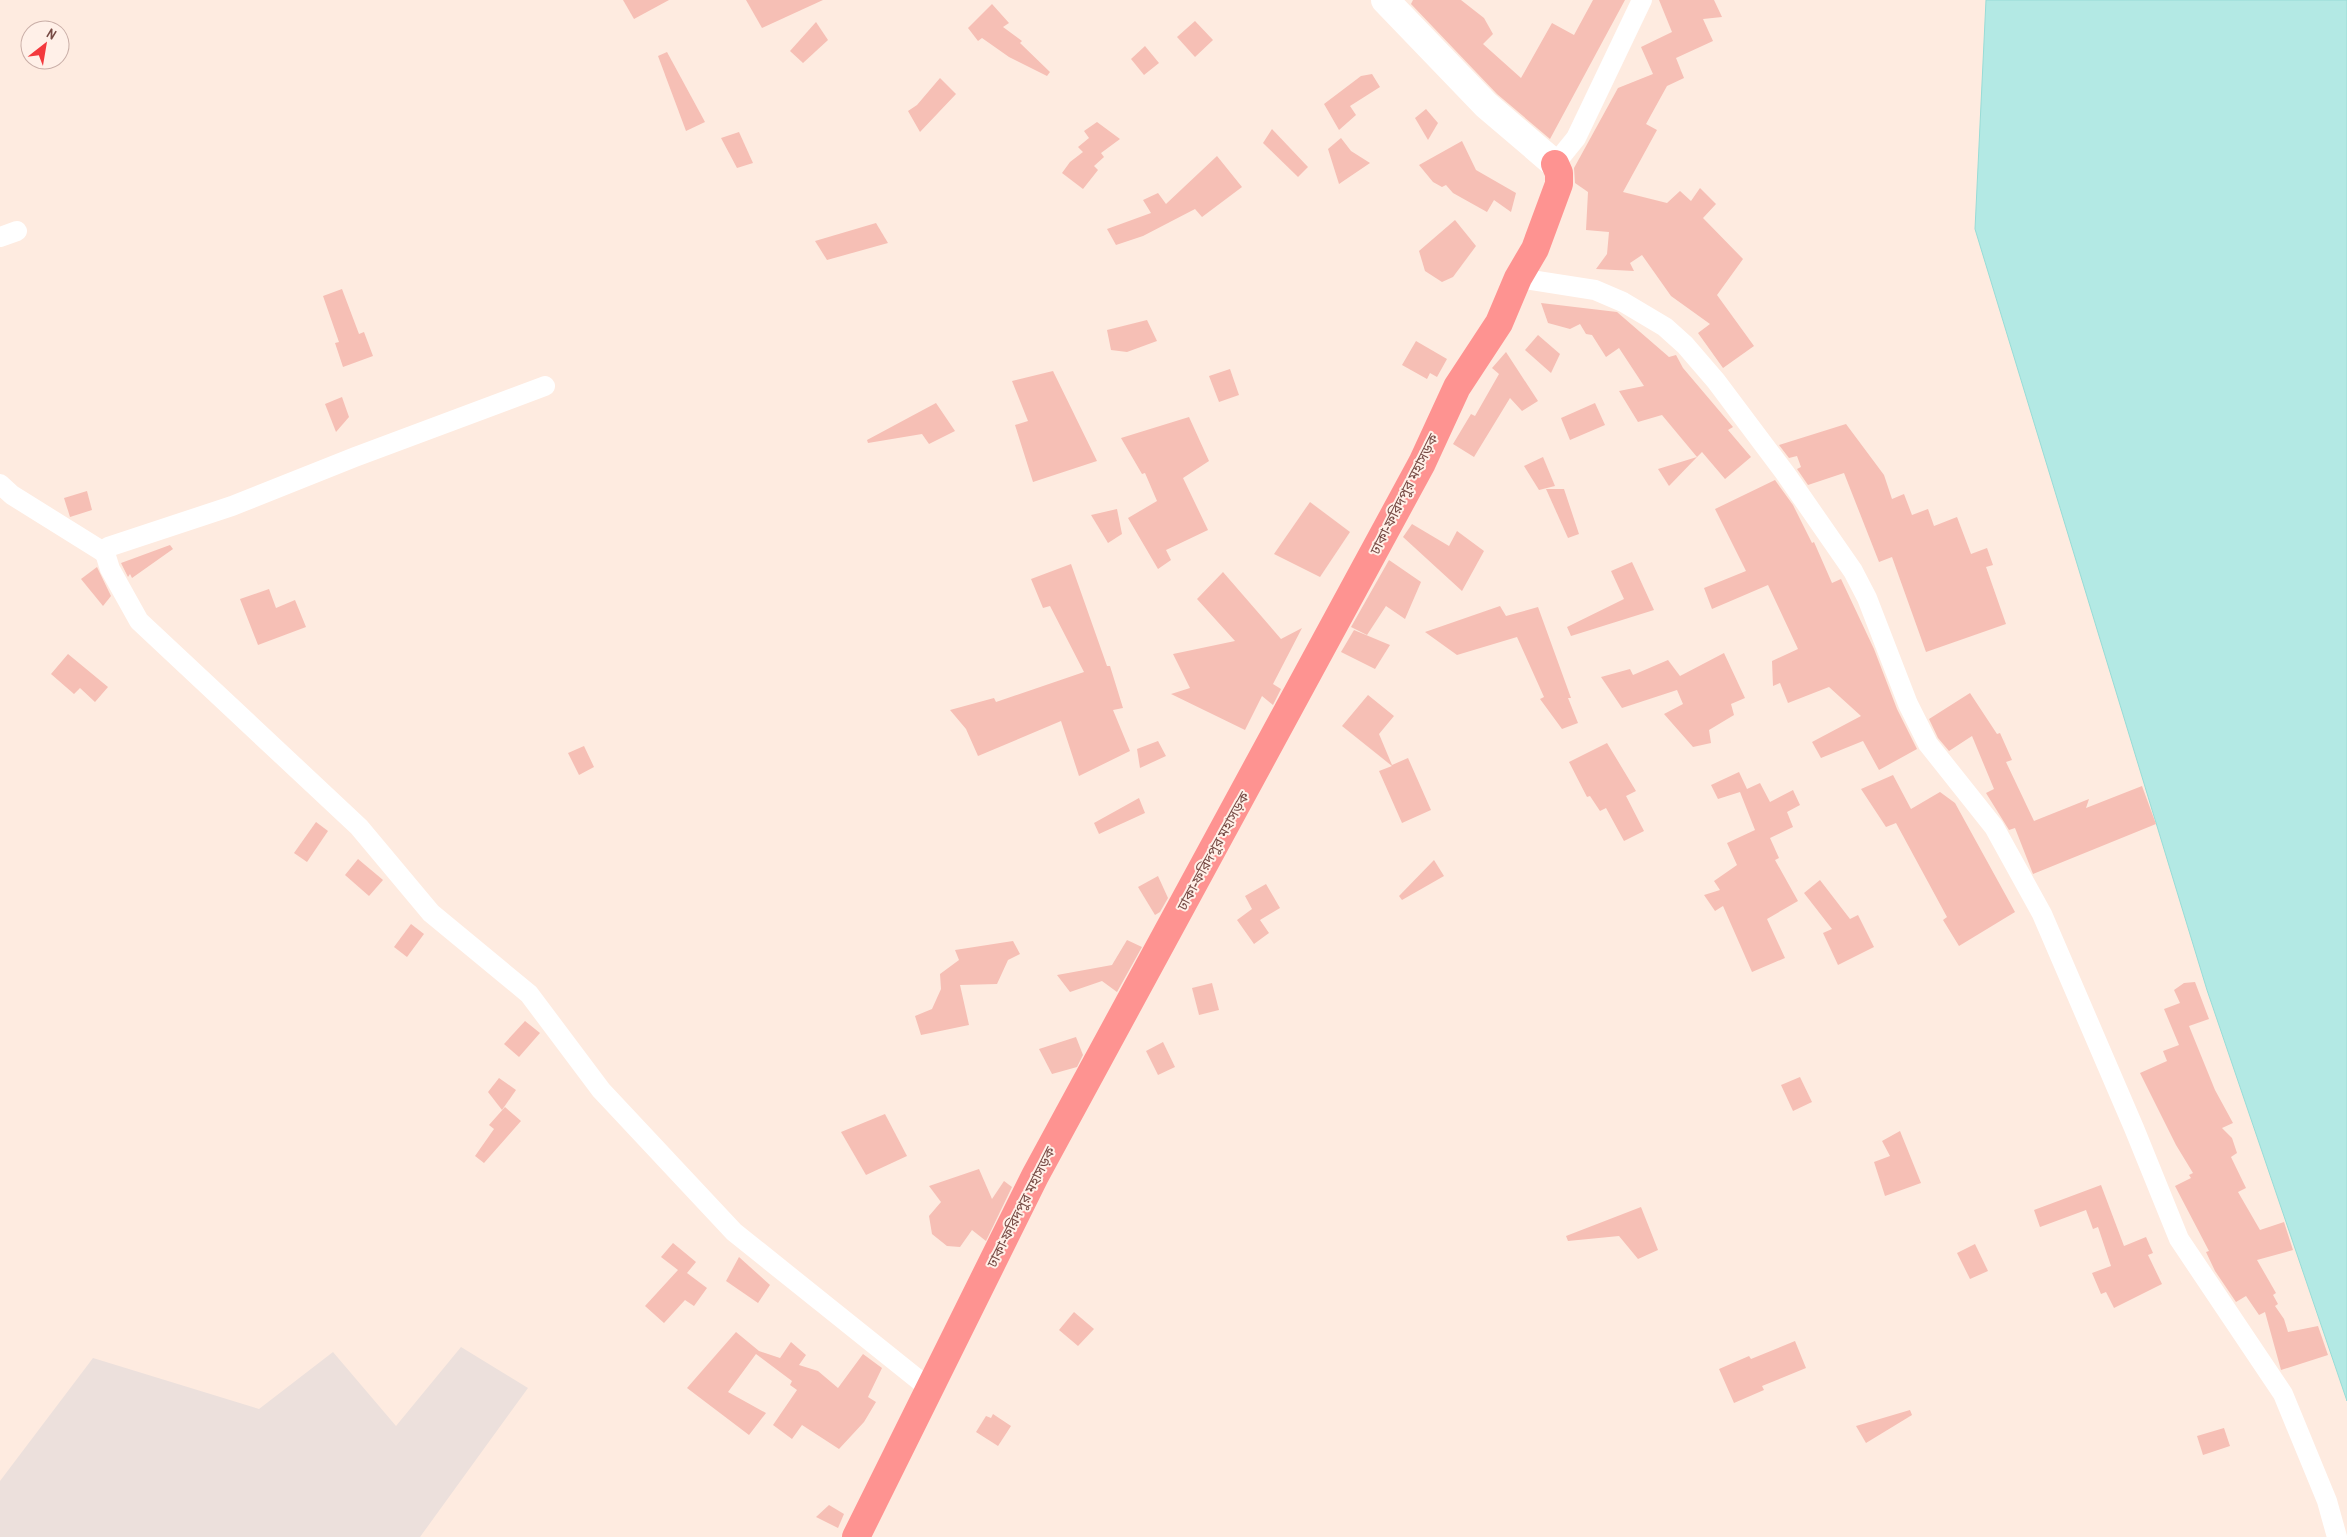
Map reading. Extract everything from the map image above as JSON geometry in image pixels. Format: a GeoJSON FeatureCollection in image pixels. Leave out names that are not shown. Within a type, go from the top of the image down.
{"type":"FeatureCollection","features":[{"type":"Feature","properties":{"kind":"highway","name":"ঢাকা-ফরিদপুর মহাসড়ক"},"geometry":{"type":"LineString","coordinates":[[856,1537],[1035,1176],[1422,463],[1457,387],[1500,323],[1518,278],[1535,249],[1559,184],[1559,173],[1555,164]]}},
{"type":"Feature","properties":{"kind":"street"},"geometry":{"type":"LineString","coordinates":[[1385,0],[1486,105],[1555,164],[1576,138],[1642,0]]}},
{"type":"Feature","properties":{"kind":"street"},"geometry":{"type":"LineString","coordinates":[[1518,278],[1594,290],[1623,302],[1665,327],[1685,345],[1722,389],[1785,473],[1852,571],[1867,598],[1908,704],[1928,744],[1994,826],[2042,914],[2134,1128],[2179,1239],[2283,1394],[2327,1501],[2337,1537]]}},
{"type":"Feature","properties":{"kind":"street"},"geometry":{"type":"LineString","coordinates":[[545,386],[355,457],[232,506],[108,546],[105,553],[110,569],[139,621],[359,827],[431,913],[529,994],[602,1090],[734,1232],[930,1389]]}},
{"type":"Feature","properties":{"kind":"street"},"geometry":{"type":"LineString","coordinates":[[0,484],[12,495],[105,553]]}},
{"type":"Feature","properties":{"kind":"shaded area"},"geometry":{"type":"Polygon","coordinates":[[[461,1347],[528,1388],[420,1537],[0,1537],[0,1481],[93,1358],[259,1409],[333,1352],[396,1426],[461,1347]]]}},
{"type":"Feature","properties":{"kind":"water"},"geometry":{"type":"Polygon","coordinates":[[[1986,0],[2347,0],[2347,1401],[2207,990],[1975,229],[1986,0]]]}},
{"type":"Feature","properties":{"kind":"building"},"geometry":{"type":"Polygon","coordinates":[[[623,0],[669,0],[634,19],[623,0]]]}},
{"type":"Feature","properties":{"kind":"building"},"geometry":{"type":"Polygon","coordinates":[[[746,0],[823,0],[762,28],[746,0]]]}},
{"type":"Feature","properties":{"kind":"building"},"geometry":{"type":"Polygon","coordinates":[[[1413,0],[1461,0],[1484,18],[1493,34],[1483,44],[1521,78],[1552,23],[1574,35],[1593,0],[1625,0],[1550,139],[1497,94],[1411,4],[1413,0]]]}},
{"type":"Feature","properties":{"kind":"building"},"geometry":{"type":"Polygon","coordinates":[[[1659,0],[1714,0],[1722,17],[1703,19],[1713,41],[1676,58],[1684,78],[1667,86],[1646,124],[1657,130],[1623,192],[1667,203],[1680,191],[1691,201],[1700,188],[1716,204],[1703,218],[1743,259],[1717,295],[1754,346],[1723,368],[1698,333],[1710,324],[1671,296],[1642,255],[1630,263],[1634,271],[1596,269],[1607,254],[1609,232],[1586,230],[1588,192],[1575,183],[1574,168],[1618,88],[1653,74],[1641,47],[1672,32],[1659,0]]]}},
{"type":"Feature","properties":{"kind":"building"},"geometry":{"type":"Polygon","coordinates":[[[992,4],[1009,23],[1003,27],[1022,41],[1020,43],[1050,72],[1047,76],[1009,57],[982,38],[978,41],[968,28],[992,4]]]}},
{"type":"Feature","properties":{"kind":"building"},"geometry":{"type":"Polygon","coordinates":[[[1195,21],[1213,40],[1195,57],[1177,37],[1195,21]]]}},
{"type":"Feature","properties":{"kind":"building"},"geometry":{"type":"Polygon","coordinates":[[[816,22],[828,40],[803,63],[790,51],[816,22]]]}},
{"type":"Feature","properties":{"kind":"building"},"geometry":{"type":"Polygon","coordinates":[[[1145,46],[1159,63],[1144,75],[1131,59],[1145,46]]]}},
{"type":"Feature","properties":{"kind":"building"},"geometry":{"type":"Polygon","coordinates":[[[667,52],[705,122],[686,131],[658,56],[667,52]]]}},
{"type":"Feature","properties":{"kind":"building"},"geometry":{"type":"Polygon","coordinates":[[[1372,74],[1380,87],[1350,106],[1356,115],[1339,130],[1324,104],[1361,76],[1372,74]]]}},
{"type":"Feature","properties":{"kind":"building"},"geometry":{"type":"Polygon","coordinates":[[[940,78],[956,94],[920,132],[908,111],[917,105],[940,78]]]}},
{"type":"Feature","properties":{"kind":"building"},"geometry":{"type":"Polygon","coordinates":[[[1426,109],[1438,123],[1428,140],[1415,118],[1426,109]]]}},
{"type":"Feature","properties":{"kind":"building"},"geometry":{"type":"Polygon","coordinates":[[[1097,122],[1120,139],[1101,153],[1104,157],[1094,166],[1098,170],[1083,189],[1062,173],[1070,162],[1083,152],[1078,147],[1089,138],[1084,131],[1097,122]]]}},
{"type":"Feature","properties":{"kind":"building"},"geometry":{"type":"Polygon","coordinates":[[[1272,129],[1308,167],[1298,177],[1263,143],[1272,129]]]}},
{"type":"Feature","properties":{"kind":"building"},"geometry":{"type":"Polygon","coordinates":[[[739,132],[753,163],[737,168],[721,138],[739,132]]]}},
{"type":"Feature","properties":{"kind":"building"},"geometry":{"type":"Polygon","coordinates":[[[1341,138],[1351,151],[1370,163],[1339,184],[1328,149],[1341,138]]]}},
{"type":"Feature","properties":{"kind":"building"},"geometry":{"type":"Polygon","coordinates":[[[1462,141],[1476,170],[1516,193],[1511,212],[1494,200],[1487,212],[1453,193],[1446,185],[1442,187],[1433,182],[1419,165],[1462,141]]]}},
{"type":"Feature","properties":{"kind":"building"},"geometry":{"type":"Polygon","coordinates":[[[1217,156],[1242,187],[1202,217],[1195,209],[1143,236],[1116,245],[1107,229],[1151,213],[1143,200],[1158,193],[1166,204],[1217,156]]]}},
{"type":"Feature","properties":{"kind":"building"},"geometry":{"type":"Polygon","coordinates":[[[1455,220],[1476,246],[1453,277],[1442,282],[1425,271],[1419,251],[1455,220]]]}},
{"type":"Feature","properties":{"kind":"building"},"geometry":{"type":"Polygon","coordinates":[[[876,223],[888,243],[827,260],[815,241],[876,223]]]}},
{"type":"Feature","properties":{"kind":"building"},"geometry":{"type":"Polygon","coordinates":[[[342,289],[359,334],[364,332],[373,356],[343,367],[335,343],[339,342],[323,296],[342,289]]]}},
{"type":"Feature","properties":{"kind":"building"},"geometry":{"type":"Polygon","coordinates":[[[1541,303],[1617,312],[1669,357],[1676,355],[1683,368],[1733,427],[1728,430],[1751,457],[1725,479],[1702,452],[1697,457],[1662,415],[1638,422],[1619,391],[1644,386],[1619,348],[1606,357],[1592,335],[1586,334],[1580,324],[1570,329],[1548,323],[1541,303]]]}},
{"type":"Feature","properties":{"kind":"building"},"geometry":{"type":"Polygon","coordinates":[[[1147,320],[1157,341],[1127,352],[1111,350],[1107,330],[1147,320]]]}},
{"type":"Feature","properties":{"kind":"building"},"geometry":{"type":"Polygon","coordinates":[[[1538,335],[1560,354],[1551,373],[1525,350],[1538,335]]]}},
{"type":"Feature","properties":{"kind":"building"},"geometry":{"type":"Polygon","coordinates":[[[1416,341],[1447,359],[1437,377],[1430,373],[1427,379],[1402,365],[1416,341]]]}},
{"type":"Feature","properties":{"kind":"building"},"geometry":{"type":"Polygon","coordinates":[[[1506,352],[1538,401],[1522,411],[1510,398],[1474,457],[1453,444],[1471,414],[1475,416],[1499,374],[1492,368],[1506,352]]]}},
{"type":"Feature","properties":{"kind":"building"},"geometry":{"type":"Polygon","coordinates":[[[1230,369],[1239,395],[1219,402],[1209,376],[1230,369]]]}},
{"type":"Feature","properties":{"kind":"building"},"geometry":{"type":"Polygon","coordinates":[[[1053,371],[1097,461],[1033,482],[1015,425],[1028,421],[1012,381],[1053,371]]]}},
{"type":"Feature","properties":{"kind":"building"},"geometry":{"type":"Polygon","coordinates":[[[342,397],[349,417],[336,432],[325,404],[342,397]]]}},
{"type":"Feature","properties":{"kind":"building"},"geometry":{"type":"Polygon","coordinates":[[[936,403],[955,431],[929,444],[922,434],[868,443],[867,440],[936,403]]]}},
{"type":"Feature","properties":{"kind":"building"},"geometry":{"type":"Polygon","coordinates":[[[1595,403],[1605,425],[1570,440],[1561,418],[1595,403]]]}},
{"type":"Feature","properties":{"kind":"building"},"geometry":{"type":"Polygon","coordinates":[[[1189,417],[1209,461],[1183,478],[1208,530],[1166,550],[1171,560],[1158,569],[1128,518],[1157,501],[1145,473],[1142,474],[1121,438],[1189,417]]]}},
{"type":"Feature","properties":{"kind":"building"},"geometry":{"type":"Polygon","coordinates":[[[1846,424],[1884,475],[1892,499],[1904,494],[1912,515],[1928,509],[1934,526],[1957,517],[1971,554],[1987,548],[1993,565],[1986,567],[2006,624],[1926,652],[1892,557],[1879,562],[1844,473],[1808,485],[1797,469],[1801,467],[1797,456],[1789,458],[1779,445],[1846,424]]]}},
{"type":"Feature","properties":{"kind":"building"},"geometry":{"type":"Polygon","coordinates":[[[1543,457],[1555,486],[1539,490],[1524,466],[1543,457]]]}},
{"type":"Feature","properties":{"kind":"building"},"geometry":{"type":"Polygon","coordinates":[[[1697,457],[1669,486],[1658,469],[1697,457]]]}},
{"type":"Feature","properties":{"kind":"building"},"geometry":{"type":"Polygon","coordinates":[[[1775,480],[1793,505],[1812,543],[1814,542],[1832,583],[1841,579],[1874,649],[1897,709],[1917,749],[1879,770],[1863,741],[1821,758],[1812,742],[1861,716],[1829,687],[1788,703],[1780,683],[1773,686],[1772,661],[1798,649],[1768,585],[1712,609],[1704,588],[1746,571],[1715,509],[1775,480]]]}},
{"type":"Feature","properties":{"kind":"building"},"geometry":{"type":"Polygon","coordinates":[[[1546,489],[1564,489],[1579,534],[1568,538],[1546,489]]]}},
{"type":"Feature","properties":{"kind":"building"},"geometry":{"type":"Polygon","coordinates":[[[87,491],[92,510],[70,517],[64,498],[87,491]]]}},
{"type":"Feature","properties":{"kind":"building"},"geometry":{"type":"Polygon","coordinates":[[[1310,502],[1350,532],[1320,577],[1274,554],[1310,502]]]}},
{"type":"Feature","properties":{"kind":"building"},"geometry":{"type":"Polygon","coordinates":[[[1117,509],[1122,534],[1108,543],[1091,515],[1117,509]]]}},
{"type":"Feature","properties":{"kind":"building"},"geometry":{"type":"Polygon","coordinates":[[[1412,524],[1449,546],[1457,531],[1484,551],[1462,591],[1403,537],[1412,524]]]}},
{"type":"Feature","properties":{"kind":"building"},"geometry":{"type":"Polygon","coordinates":[[[170,545],[173,549],[132,578],[130,574],[128,577],[121,563],[170,545]]]}},
{"type":"Feature","properties":{"kind":"building"},"geometry":{"type":"Polygon","coordinates":[[[1389,560],[1421,582],[1405,619],[1386,606],[1367,635],[1351,627],[1389,560]]]}},
{"type":"Feature","properties":{"kind":"building"},"geometry":{"type":"Polygon","coordinates":[[[1632,562],[1654,610],[1571,636],[1567,627],[1624,599],[1611,571],[1632,562]]]}},
{"type":"Feature","properties":{"kind":"building"},"geometry":{"type":"Polygon","coordinates":[[[1071,564],[1107,666],[1110,666],[1123,708],[1113,710],[1130,751],[1079,776],[1061,721],[978,756],[966,729],[950,710],[994,698],[996,702],[1084,672],[1050,606],[1043,608],[1031,579],[1071,564]]]}},
{"type":"Feature","properties":{"kind":"building"},"geometry":{"type":"Polygon","coordinates":[[[97,567],[111,596],[103,606],[81,579],[97,567]]]}},
{"type":"Feature","properties":{"kind":"building"},"geometry":{"type":"Polygon","coordinates":[[[1223,572],[1281,639],[1302,628],[1273,684],[1281,689],[1273,705],[1262,696],[1245,730],[1171,694],[1190,688],[1173,654],[1235,641],[1197,599],[1223,572]]]}},
{"type":"Feature","properties":{"kind":"building"},"geometry":{"type":"Polygon","coordinates":[[[269,589],[276,608],[295,600],[306,627],[258,645],[240,599],[269,589]]]}},
{"type":"Feature","properties":{"kind":"building"},"geometry":{"type":"Polygon","coordinates":[[[1500,606],[1506,616],[1538,607],[1571,698],[1568,698],[1578,723],[1562,729],[1540,699],[1544,697],[1517,637],[1457,655],[1425,632],[1500,606]]]}},
{"type":"Feature","properties":{"kind":"building"},"geometry":{"type":"Polygon","coordinates":[[[1354,630],[1390,645],[1375,669],[1341,652],[1354,630]]]}},
{"type":"Feature","properties":{"kind":"building"},"geometry":{"type":"Polygon","coordinates":[[[1724,653],[1745,698],[1731,704],[1734,715],[1709,730],[1711,743],[1693,747],[1664,714],[1683,704],[1677,690],[1622,708],[1601,677],[1630,669],[1633,675],[1668,660],[1680,676],[1724,653]]]}},
{"type":"Feature","properties":{"kind":"building"},"geometry":{"type":"Polygon","coordinates":[[[68,654],[108,687],[95,702],[80,688],[74,694],[51,674],[68,654]]]}},
{"type":"Feature","properties":{"kind":"building"},"geometry":{"type":"Polygon","coordinates":[[[1970,693],[1997,734],[2000,733],[2012,760],[2006,762],[2034,821],[2089,799],[2086,808],[2142,786],[2156,824],[2033,874],[2015,828],[2009,830],[1986,793],[1994,789],[1972,736],[1949,751],[1938,738],[1929,719],[1970,693]]]}},
{"type":"Feature","properties":{"kind":"building"},"geometry":{"type":"Polygon","coordinates":[[[1368,695],[1394,716],[1379,734],[1392,765],[1408,758],[1431,810],[1402,823],[1379,771],[1392,766],[1342,726],[1368,695]]]}},
{"type":"Feature","properties":{"kind":"building"},"geometry":{"type":"Polygon","coordinates":[[[1158,741],[1166,756],[1140,768],[1137,749],[1158,741]]]}},
{"type":"Feature","properties":{"kind":"building"},"geometry":{"type":"Polygon","coordinates":[[[1607,743],[1636,791],[1626,796],[1644,831],[1624,841],[1606,808],[1600,811],[1590,796],[1587,797],[1569,762],[1607,743]]]}},
{"type":"Feature","properties":{"kind":"building"},"geometry":{"type":"Polygon","coordinates":[[[584,746],[594,767],[579,775],[568,753],[584,746]]]}},
{"type":"Feature","properties":{"kind":"building"},"geometry":{"type":"Polygon","coordinates":[[[1739,772],[1747,789],[1760,783],[1770,802],[1793,790],[1800,805],[1787,812],[1793,827],[1770,838],[1779,858],[1775,860],[1798,901],[1767,919],[1785,958],[1752,972],[1723,906],[1715,911],[1704,895],[1720,890],[1714,881],[1737,865],[1727,843],[1755,830],[1740,792],[1718,799],[1711,785],[1739,772]]]}},
{"type":"Feature","properties":{"kind":"building"},"geometry":{"type":"Polygon","coordinates":[[[1893,775],[1911,809],[1940,792],[1955,803],[2015,912],[1959,946],[1943,920],[1947,917],[1896,823],[1886,827],[1861,789],[1893,775]]]}},
{"type":"Feature","properties":{"kind":"building"},"geometry":{"type":"Polygon","coordinates":[[[1139,798],[1145,813],[1099,834],[1094,823],[1139,798]]]}},
{"type":"Feature","properties":{"kind":"building"},"geometry":{"type":"Polygon","coordinates":[[[316,822],[328,831],[307,862],[294,853],[316,822]]]}},
{"type":"Feature","properties":{"kind":"building"},"geometry":{"type":"Polygon","coordinates":[[[358,859],[383,880],[369,896],[345,875],[358,859]]]}},
{"type":"Feature","properties":{"kind":"building"},"geometry":{"type":"Polygon","coordinates":[[[1434,860],[1444,876],[1402,900],[1399,896],[1434,860]]]}},
{"type":"Feature","properties":{"kind":"building"},"geometry":{"type":"Polygon","coordinates":[[[1158,876],[1168,898],[1160,912],[1155,915],[1138,887],[1158,876]]]}},
{"type":"Feature","properties":{"kind":"building"},"geometry":{"type":"Polygon","coordinates":[[[1820,880],[1850,919],[1858,915],[1874,947],[1838,965],[1823,933],[1832,929],[1804,893],[1820,880]]]}},
{"type":"Feature","properties":{"kind":"building"},"geometry":{"type":"Polygon","coordinates":[[[1266,884],[1280,908],[1260,920],[1269,933],[1254,944],[1237,920],[1252,909],[1245,896],[1266,884]]]}},
{"type":"Feature","properties":{"kind":"building"},"geometry":{"type":"Polygon","coordinates":[[[411,924],[424,934],[407,957],[394,947],[411,924]]]}},
{"type":"Feature","properties":{"kind":"building"},"geometry":{"type":"Polygon","coordinates":[[[1127,940],[1142,947],[1117,992],[1102,981],[1070,992],[1057,975],[1112,965],[1127,940]]]}},
{"type":"Feature","properties":{"kind":"building"},"geometry":{"type":"Polygon","coordinates":[[[1013,941],[1020,954],[1008,960],[997,984],[960,985],[969,1025],[921,1035],[915,1016],[932,1009],[941,989],[940,974],[959,960],[955,950],[1013,941]]]}},
{"type":"Feature","properties":{"kind":"building"},"geometry":{"type":"Polygon","coordinates":[[[2195,982],[2209,1019],[2189,1026],[2215,1090],[2233,1123],[2222,1128],[2232,1138],[2237,1153],[2231,1157],[2246,1188],[2238,1192],[2260,1230],[2284,1222],[2293,1250],[2257,1260],[2276,1293],[2273,1295],[2278,1304],[2275,1306],[2284,1319],[2288,1332],[2318,1326],[2328,1355],[2281,1370],[2265,1312],[2259,1315],[2246,1296],[2236,1302],[2215,1271],[2206,1252],[2209,1251],[2175,1186],[2191,1178],[2189,1175],[2193,1173],[2176,1145],[2140,1073],[2167,1061],[2163,1051],[2179,1045],[2164,1009],[2180,1003],[2174,990],[2184,983],[2195,982]]]}},
{"type":"Feature","properties":{"kind":"building"},"geometry":{"type":"Polygon","coordinates":[[[1212,983],[1219,1010],[1199,1015],[1192,988],[1212,983]]]}},
{"type":"Feature","properties":{"kind":"building"},"geometry":{"type":"Polygon","coordinates":[[[525,1021],[540,1033],[519,1057],[504,1044],[525,1021]]]}},
{"type":"Feature","properties":{"kind":"building"},"geometry":{"type":"Polygon","coordinates":[[[1076,1037],[1083,1055],[1077,1067],[1052,1074],[1039,1049],[1076,1037]]]}},
{"type":"Feature","properties":{"kind":"building"},"geometry":{"type":"Polygon","coordinates":[[[1163,1042],[1175,1067],[1158,1075],[1146,1051],[1163,1042]]]}},
{"type":"Feature","properties":{"kind":"building"},"geometry":{"type":"Polygon","coordinates":[[[1800,1077],[1812,1102],[1793,1111],[1781,1085],[1800,1077]]]}},
{"type":"Feature","properties":{"kind":"building"},"geometry":{"type":"Polygon","coordinates":[[[499,1078],[516,1090],[502,1110],[488,1092],[499,1078]]]}},
{"type":"Feature","properties":{"kind":"building"},"geometry":{"type":"Polygon","coordinates":[[[505,1107],[521,1121],[484,1163],[475,1156],[494,1129],[489,1125],[505,1107]]]}},
{"type":"Feature","properties":{"kind":"building"},"geometry":{"type":"Polygon","coordinates":[[[885,1114],[907,1156],[866,1175],[841,1132],[885,1114]]]}},
{"type":"Feature","properties":{"kind":"building"},"geometry":{"type":"Polygon","coordinates":[[[1900,1131],[1921,1183],[1885,1196],[1874,1162],[1890,1156],[1882,1141],[1900,1131]]]}},
{"type":"Feature","properties":{"kind":"building"},"geometry":{"type":"Polygon","coordinates":[[[979,1169],[992,1199],[1004,1181],[1012,1187],[986,1241],[972,1230],[960,1247],[947,1246],[932,1234],[929,1216],[941,1202],[929,1186],[979,1169]]]}},
{"type":"Feature","properties":{"kind":"building"},"geometry":{"type":"Polygon","coordinates":[[[2101,1185],[2124,1246],[2146,1237],[2153,1253],[2148,1255],[2162,1284],[2114,1308],[2106,1292],[2101,1294],[2092,1273],[2111,1266],[2098,1227],[2093,1229],[2086,1210],[2040,1227],[2034,1210],[2101,1185]]]}},
{"type":"Feature","properties":{"kind":"building"},"geometry":{"type":"Polygon","coordinates":[[[1641,1207],[1658,1250],[1638,1259],[1619,1236],[1568,1241],[1566,1236],[1641,1207]]]}},
{"type":"Feature","properties":{"kind":"building"},"geometry":{"type":"Polygon","coordinates":[[[673,1243],[696,1262],[687,1273],[707,1288],[694,1306],[685,1300],[664,1323],[645,1306],[678,1270],[661,1257],[673,1243]]]}},
{"type":"Feature","properties":{"kind":"building"},"geometry":{"type":"Polygon","coordinates":[[[1975,1244],[1988,1271],[1970,1279],[1957,1253],[1975,1244]]]}},
{"type":"Feature","properties":{"kind":"building"},"geometry":{"type":"Polygon","coordinates":[[[739,1257],[770,1285],[758,1303],[726,1281],[739,1257]]]}},
{"type":"Feature","properties":{"kind":"building"},"geometry":{"type":"Polygon","coordinates":[[[1074,1312],[1094,1329],[1078,1346],[1059,1330],[1074,1312]]]}},
{"type":"Feature","properties":{"kind":"building"},"geometry":{"type":"Polygon","coordinates":[[[736,1332],[759,1351],[780,1358],[791,1342],[806,1355],[799,1365],[818,1371],[838,1388],[863,1354],[882,1368],[868,1397],[876,1402],[864,1422],[839,1449],[802,1425],[792,1439],[773,1425],[797,1390],[790,1385],[792,1381],[756,1354],[728,1392],[766,1413],[749,1435],[687,1388],[736,1332]]]}},
{"type":"Feature","properties":{"kind":"building"},"geometry":{"type":"Polygon","coordinates":[[[1795,1341],[1806,1368],[1762,1386],[1764,1390],[1734,1403],[1719,1369],[1749,1356],[1751,1359],[1795,1341]]]}},
{"type":"Feature","properties":{"kind":"building"},"geometry":{"type":"Polygon","coordinates":[[[1910,1410],[1912,1415],[1866,1443],[1856,1426],[1910,1410]]]}},
{"type":"Feature","properties":{"kind":"building"},"geometry":{"type":"Polygon","coordinates":[[[993,1414],[1011,1426],[998,1446],[976,1432],[986,1416],[991,1418],[993,1414]]]}},
{"type":"Feature","properties":{"kind":"building"},"geometry":{"type":"Polygon","coordinates":[[[2224,1428],[2230,1446],[2203,1455],[2197,1436],[2224,1428]]]}},
{"type":"Feature","properties":{"kind":"building"},"geometry":{"type":"Polygon","coordinates":[[[829,1505],[844,1514],[838,1528],[816,1517],[829,1505]]]}}]}
